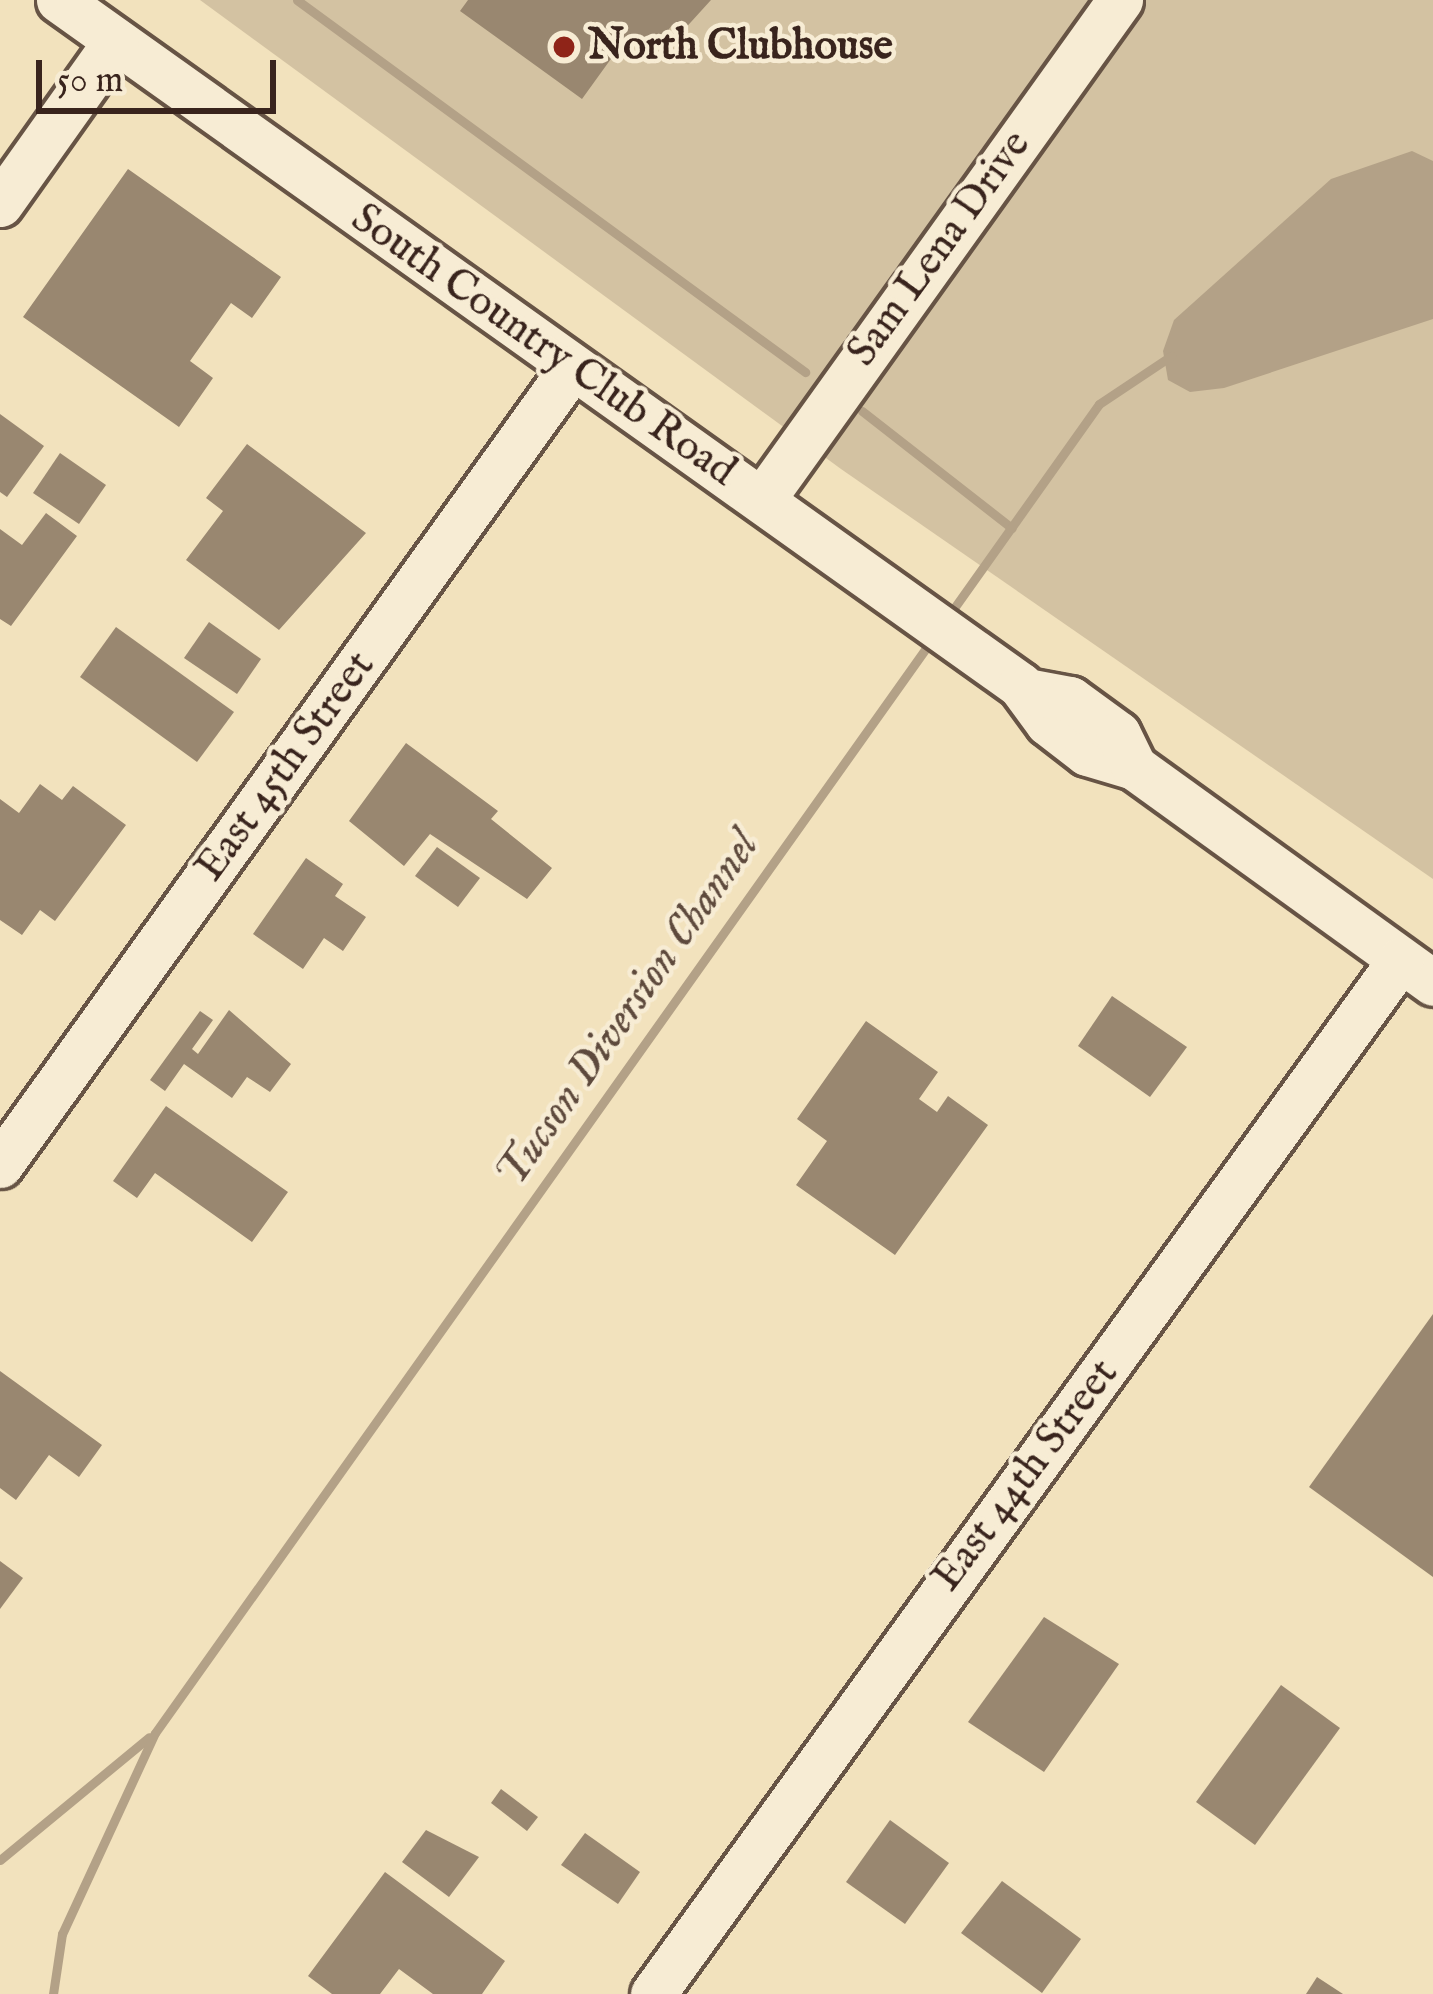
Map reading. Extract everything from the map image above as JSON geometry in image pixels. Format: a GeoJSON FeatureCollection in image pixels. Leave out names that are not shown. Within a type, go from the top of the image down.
{"type":"FeatureCollection","features":[{"type":"Feature","properties":{"kind":"street","name":"South Country Club Road"},"geometry":{"type":"LineString","coordinates":[[59,0],[1023,688],[1070,699],[1118,734],[1134,767],[1417,972]]}},
{"type":"Feature","properties":{"kind":"street","name":"Sam Lena Drive"},"geometry":{"type":"LineString","coordinates":[[762,500],[1120,0]]}},
{"type":"Feature","properties":{"kind":"street"},"geometry":{"type":"LineString","coordinates":[[0,204],[116,40]]}},
{"type":"Feature","properties":{"kind":"street","name":"East 45th Street"},"geometry":{"type":"LineString","coordinates":[[0,1165],[571,369]]}},
{"type":"Feature","properties":{"kind":"street","name":"East 44th Street"},"geometry":{"type":"LineString","coordinates":[[653,1994],[1417,972]]}},
{"type":"Feature","properties":{"kind":"shaded area"},"geometry":{"type":"Polygon","coordinates":[[[200,0],[1433,0],[1433,879],[841,469],[200,0]]]}},
{"type":"Feature","properties":{"kind":"shaded area"},"geometry":{"type":"Polygon","coordinates":[[[1412,151],[1433,161],[1433,319],[1224,388],[1190,392],[1168,380],[1163,351],[1174,320],[1331,179],[1412,151]]]}},
{"type":"Feature","properties":{"kind":"building","name":"North Clubhouse"},"geometry":{"type":"Polygon","coordinates":[[[468,0],[711,0],[681,33],[672,25],[650,55],[626,38],[582,99],[460,11],[468,0]]]}},
{"type":"Feature","properties":{"kind":"building"},"geometry":{"type":"Polygon","coordinates":[[[128,169],[281,277],[252,318],[231,303],[190,361],[213,378],[179,427],[23,317],[128,169]]]}},
{"type":"Feature","properties":{"kind":"building"},"geometry":{"type":"Polygon","coordinates":[[[0,414],[44,446],[7,497],[0,492],[0,414]]]}},
{"type":"Feature","properties":{"kind":"building"},"geometry":{"type":"Polygon","coordinates":[[[247,444],[366,533],[279,630],[186,560],[223,511],[206,498],[247,444]]]}},
{"type":"Feature","properties":{"kind":"building"},"geometry":{"type":"Polygon","coordinates":[[[60,453],[106,485],[79,524],[33,493],[60,453]]]}},
{"type":"Feature","properties":{"kind":"building"},"geometry":{"type":"Polygon","coordinates":[[[46,513],[77,536],[11,626],[0,619],[0,529],[22,545],[46,513]]]}},
{"type":"Feature","properties":{"kind":"building"},"geometry":{"type":"Polygon","coordinates":[[[209,622],[261,659],[237,694],[184,658],[209,622]]]}},
{"type":"Feature","properties":{"kind":"building"},"geometry":{"type":"Polygon","coordinates":[[[116,627],[234,712],[197,762],[80,677],[116,627]]]}},
{"type":"Feature","properties":{"kind":"building"},"geometry":{"type":"Polygon","coordinates":[[[406,743],[498,811],[491,819],[552,868],[527,899],[430,834],[404,866],[349,821],[406,743]]]}},
{"type":"Feature","properties":{"kind":"building"},"geometry":{"type":"Polygon","coordinates":[[[40,784],[62,800],[73,786],[126,825],[55,921],[40,910],[22,935],[0,920],[0,799],[19,813],[40,784]]]}},
{"type":"Feature","properties":{"kind":"building"},"geometry":{"type":"Polygon","coordinates":[[[437,847],[480,878],[458,907],[415,876],[437,847]]]}},
{"type":"Feature","properties":{"kind":"building"},"geometry":{"type":"Polygon","coordinates":[[[306,858],[343,884],[335,896],[366,917],[343,951],[324,938],[303,969],[253,934],[306,858]]]}},
{"type":"Feature","properties":{"kind":"building"},"geometry":{"type":"Polygon","coordinates":[[[1112,996],[1187,1047],[1150,1097],[1078,1046],[1112,996]]]}},
{"type":"Feature","properties":{"kind":"building"},"geometry":{"type":"Polygon","coordinates":[[[229,1010],[291,1064],[270,1092],[247,1077],[232,1098],[184,1064],[165,1091],[150,1080],[200,1011],[213,1020],[192,1049],[198,1054],[229,1010]]]}},
{"type":"Feature","properties":{"kind":"building"},"geometry":{"type":"Polygon","coordinates":[[[866,1021],[938,1072],[919,1099],[937,1112],[948,1096],[988,1125],[895,1255],[796,1185],[827,1141],[797,1119],[866,1021]]]}},
{"type":"Feature","properties":{"kind":"building"},"geometry":{"type":"Polygon","coordinates":[[[166,1106],[288,1192],[252,1242],[155,1173],[137,1198],[113,1181],[166,1106]]]}},
{"type":"Feature","properties":{"kind":"building"},"geometry":{"type":"Polygon","coordinates":[[[1433,1314],[1433,1577],[1309,1487],[1433,1314]]]}},
{"type":"Feature","properties":{"kind":"building"},"geometry":{"type":"Polygon","coordinates":[[[0,1371],[102,1445],[79,1477],[49,1455],[16,1500],[0,1488],[0,1371]]]}},
{"type":"Feature","properties":{"kind":"building"},"geometry":{"type":"Polygon","coordinates":[[[0,1561],[23,1578],[0,1609],[0,1561]]]}},
{"type":"Feature","properties":{"kind":"building"},"geometry":{"type":"Polygon","coordinates":[[[1044,1617],[1119,1664],[1044,1772],[968,1722],[1044,1617]]]}},
{"type":"Feature","properties":{"kind":"building"},"geometry":{"type":"Polygon","coordinates":[[[1281,1685],[1340,1728],[1255,1845],[1196,1802],[1281,1685]]]}},
{"type":"Feature","properties":{"kind":"building"},"geometry":{"type":"Polygon","coordinates":[[[501,1789],[538,1817],[527,1831],[491,1803],[501,1789]]]}},
{"type":"Feature","properties":{"kind":"building"},"geometry":{"type":"Polygon","coordinates":[[[890,1820],[949,1863],[905,1924],[846,1882],[890,1820]]]}},
{"type":"Feature","properties":{"kind":"building"},"geometry":{"type":"Polygon","coordinates":[[[426,1830],[479,1857],[449,1897],[402,1862],[426,1830]]]}},
{"type":"Feature","properties":{"kind":"building"},"geometry":{"type":"Polygon","coordinates":[[[585,1833],[640,1872],[618,1904],[561,1865],[585,1833]]]}},
{"type":"Feature","properties":{"kind":"building"},"geometry":{"type":"Polygon","coordinates":[[[385,1872],[505,1961],[482,1994],[433,1994],[399,1969],[380,1994],[332,1994],[308,1976],[385,1872]]]}},
{"type":"Feature","properties":{"kind":"building"},"geometry":{"type":"Polygon","coordinates":[[[1002,1881],[1081,1939],[1042,1993],[961,1933],[1002,1881]]]}},
{"type":"Feature","properties":{"kind":"building"},"geometry":{"type":"Polygon","coordinates":[[[1317,1977],[1343,1994],[1306,1994],[1317,1977]]]}},
{"type":"Feature","properties":{"kind":"waterway"},"geometry":{"type":"LineString","coordinates":[[297,0],[805,372]]}},
{"type":"Feature","properties":{"kind":"waterway","name":"Tucson Diversion Channel"},"geometry":{"type":"LineString","coordinates":[[947,618],[1099,404],[1171,356]]}},
{"type":"Feature","properties":{"kind":"waterway"},"geometry":{"type":"LineString","coordinates":[[862,411],[1012,528]]}},
{"type":"Feature","properties":{"kind":"waterway","name":"Tucson Diversion Channel"},"geometry":{"type":"LineString","coordinates":[[53,1994],[62,1934],[155,1733],[934,637]]}},
{"type":"Feature","properties":{"kind":"waterway"},"geometry":{"type":"LineString","coordinates":[[0,1860],[149,1737]]}},
{"type":"Feature","properties":{"kind":"place","name":"North Clubhouse"},"geometry":{"type":"Point","coordinates":[564,47]}}]}
